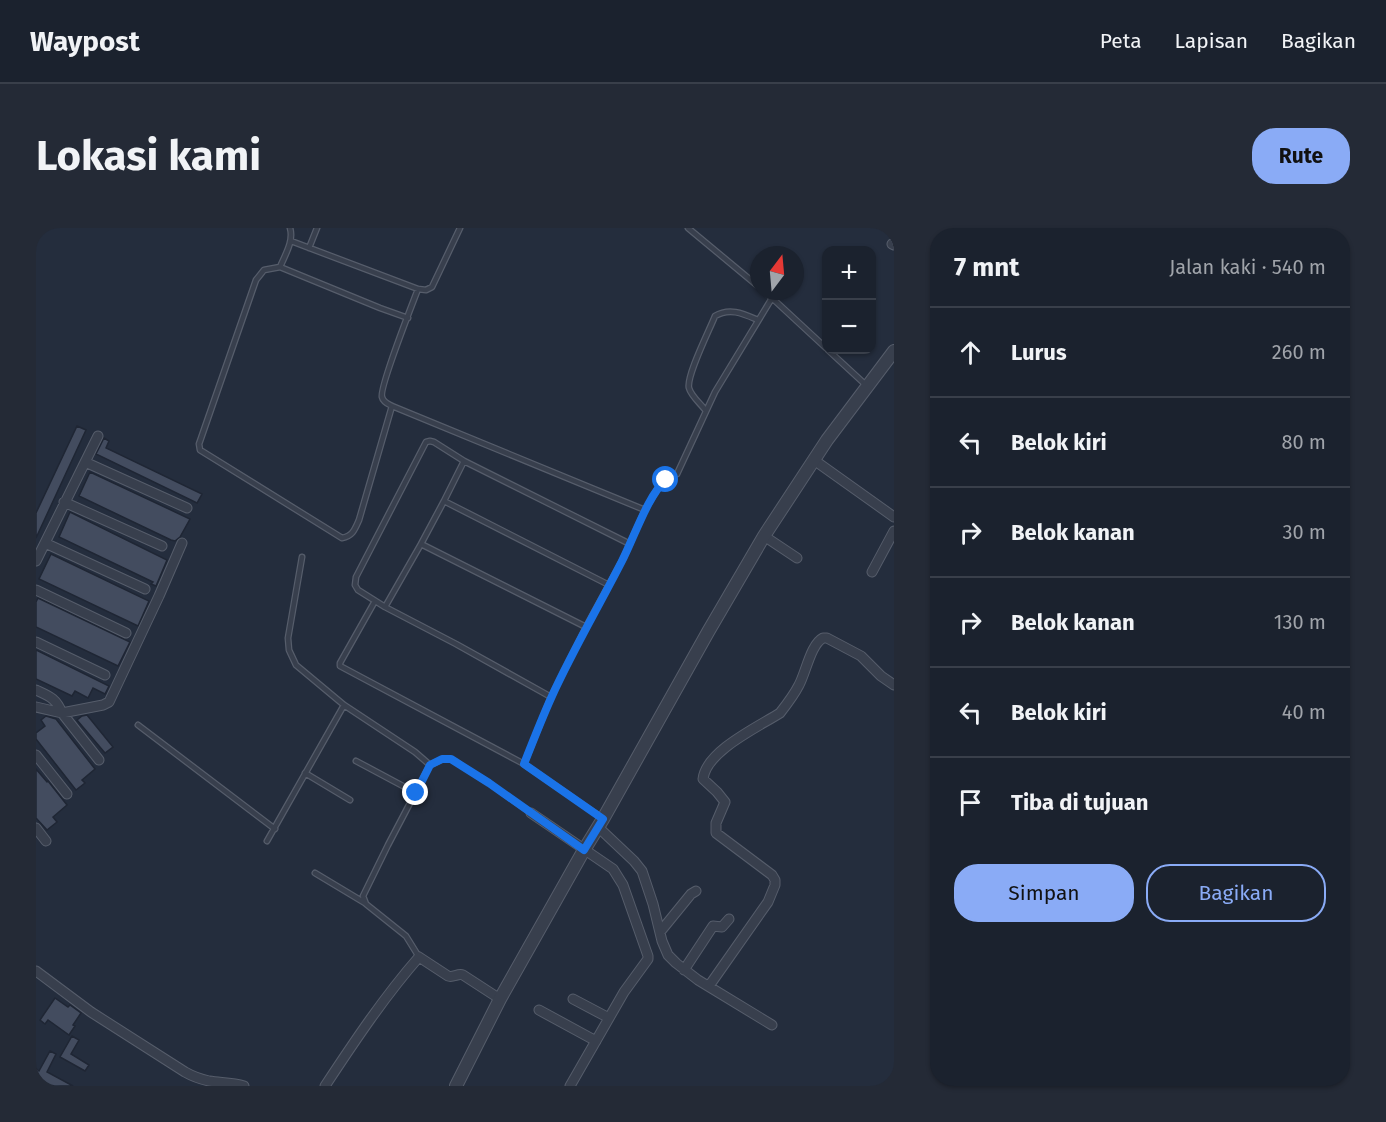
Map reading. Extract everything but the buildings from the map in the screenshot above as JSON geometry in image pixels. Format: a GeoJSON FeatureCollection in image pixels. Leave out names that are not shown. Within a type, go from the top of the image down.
{"type":"FeatureCollection","features":[{"type":"Feature","properties":{"kind":"street"},"geometry":{"type":"LineString","coordinates":[[456,1086],[500,999],[764,536],[814,460],[894,351]]}},
{"type":"Feature","properties":{"kind":"street"},"geometry":{"type":"LineString","coordinates":[[36,561],[98,436]]}},
{"type":"Feature","properties":{"kind":"street"},"geometry":{"type":"LineString","coordinates":[[814,460],[894,517]]}},
{"type":"Feature","properties":{"kind":"street"},"geometry":{"type":"LineString","coordinates":[[86,462],[188,508]]}},
{"type":"Feature","properties":{"kind":"street"},"geometry":{"type":"LineString","coordinates":[[64,502],[162,546]]}},
{"type":"Feature","properties":{"kind":"street"},"geometry":{"type":"LineString","coordinates":[[872,572],[894,531]]}},
{"type":"Feature","properties":{"kind":"street"},"geometry":{"type":"LineString","coordinates":[[764,536],[797,558]]}},
{"type":"Feature","properties":{"kind":"street"},"geometry":{"type":"LineString","coordinates":[[45,543],[145,589]]}},
{"type":"Feature","properties":{"kind":"street"},"geometry":{"type":"LineString","coordinates":[[36,707],[62,712],[109,702],[182,543]]}},
{"type":"Feature","properties":{"kind":"street"},"geometry":{"type":"LineString","coordinates":[[36,590],[126,633]]}},
{"type":"Feature","properties":{"kind":"street"},"geometry":{"type":"LineString","coordinates":[[709,986],[768,902],[775,880],[716,832],[725,802],[703,779],[706,768],[732,742],[772,718],[784,707],[800,683],[816,643],[823,638],[861,656],[881,676],[894,685]]}},
{"type":"Feature","properties":{"kind":"street"},"geometry":{"type":"LineString","coordinates":[[36,642],[105,675]]}},
{"type":"Feature","properties":{"kind":"street"},"geometry":{"type":"LineString","coordinates":[[36,690],[55,700],[99,760]]}},
{"type":"Feature","properties":{"kind":"street"},"geometry":{"type":"LineString","coordinates":[[36,755],[67,794]]}},
{"type":"Feature","properties":{"kind":"street"},"geometry":{"type":"LineString","coordinates":[[531,813],[594,834],[634,861],[642,871],[668,956],[709,986],[772,1024]]}},
{"type":"Feature","properties":{"kind":"street"},"geometry":{"type":"LineString","coordinates":[[36,828],[46,841]]}},
{"type":"Feature","properties":{"kind":"street"},"geometry":{"type":"LineString","coordinates":[[570,1086],[624,992],[648,959],[618,874],[594,834]]}},
{"type":"Feature","properties":{"kind":"street"},"geometry":{"type":"LineString","coordinates":[[660,932],[696,891]]}},
{"type":"Feature","properties":{"kind":"street"},"geometry":{"type":"LineString","coordinates":[[684,969],[713,926],[722,927],[729,919]]}},
{"type":"Feature","properties":{"kind":"street"},"geometry":{"type":"LineString","coordinates":[[325,1086],[352,1045],[419,957],[449,977],[463,975],[500,999]]}},
{"type":"Feature","properties":{"kind":"street"},"geometry":{"type":"LineString","coordinates":[[36,971],[91,1012],[185,1072],[196,1078],[244,1086]]}},
{"type":"Feature","properties":{"kind":"street"},"geometry":{"type":"LineString","coordinates":[[573,999],[609,1018]]}},
{"type":"Feature","properties":{"kind":"street"},"geometry":{"type":"LineString","coordinates":[[539,1010],[596,1041]]}},
{"type":"Feature","properties":{"kind":"lane"},"geometry":{"type":"LineString","coordinates":[[280,267],[291,241],[290,228]]}},
{"type":"Feature","properties":{"kind":"lane"},"geometry":{"type":"LineString","coordinates":[[309,248],[317,228]]}},
{"type":"Feature","properties":{"kind":"lane"},"geometry":{"type":"LineString","coordinates":[[291,241],[426,290],[432,287],[460,228]]}},
{"type":"Feature","properties":{"kind":"lane"},"geometry":{"type":"LineString","coordinates":[[688,228],[750,280]]}},
{"type":"Feature","properties":{"kind":"lane"},"geometry":{"type":"LineString","coordinates":[[392,406],[359,520],[352,534],[342,538],[201,452],[199,448],[256,280],[264,270],[280,267],[408,318]]}},
{"type":"Feature","properties":{"kind":"lane"},"geometry":{"type":"LineString","coordinates":[[418,289],[386,374],[383,400],[392,406],[645,510]]}},
{"type":"Feature","properties":{"kind":"lane"},"geometry":{"type":"LineString","coordinates":[[524,764],[551,697],[623,559],[645,510],[662,483],[677,474],[715,392],[771,300]]}},
{"type":"Feature","properties":{"kind":"lane"},"geometry":{"type":"LineString","coordinates":[[774,300],[822,344]]}},
{"type":"Feature","properties":{"kind":"lane"},"geometry":{"type":"LineString","coordinates":[[706,411],[690,391],[689,383],[715,316],[732,311],[758,321]]}},
{"type":"Feature","properties":{"kind":"lane"},"geometry":{"type":"LineString","coordinates":[[832,354],[867,386]]}},
{"type":"Feature","properties":{"kind":"lane"},"geometry":{"type":"LineString","coordinates":[[551,697],[385,607],[358,590],[355,585],[355,580],[426,442],[434,442],[464,461],[630,544]]}},
{"type":"Feature","properties":{"kind":"lane"},"geometry":{"type":"LineString","coordinates":[[385,607],[464,461]]}},
{"type":"Feature","properties":{"kind":"lane"},"geometry":{"type":"LineString","coordinates":[[444,501],[609,585]]}},
{"type":"Feature","properties":{"kind":"lane"},"geometry":{"type":"LineString","coordinates":[[421,544],[586,627]]}},
{"type":"Feature","properties":{"kind":"lane"},"geometry":{"type":"LineString","coordinates":[[302,557],[288,638],[289,650],[296,665],[344,705],[415,752],[430,765]]}},
{"type":"Feature","properties":{"kind":"lane"},"geometry":{"type":"LineString","coordinates":[[375,601],[340,666],[524,764],[594,834]]}},
{"type":"Feature","properties":{"kind":"lane"},"geometry":{"type":"LineString","coordinates":[[267,841],[344,705]]}},
{"type":"Feature","properties":{"kind":"lane"},"geometry":{"type":"LineString","coordinates":[[138,725],[275,829]]}},
{"type":"Feature","properties":{"kind":"lane"},"geometry":{"type":"LineString","coordinates":[[366,904],[363,899],[365,891],[430,765],[442,759],[451,759],[531,813]]}},
{"type":"Feature","properties":{"kind":"lane"},"geometry":{"type":"LineString","coordinates":[[356,761],[416,793]]}},
{"type":"Feature","properties":{"kind":"lane"},"geometry":{"type":"LineString","coordinates":[[305,773],[350,800]]}},
{"type":"Feature","properties":{"kind":"lane"},"geometry":{"type":"LineString","coordinates":[[315,873],[366,904],[406,936],[419,957]]}},
{"type":"Feature","properties":{"kind":"route"},"geometry":{"type":"LineString","coordinates":[[416,793],[430,765],[442,759],[451,759],[584,850],[603,819],[524,764],[551,697],[586,627],[623,559],[645,510],[666,480]]}}]}
